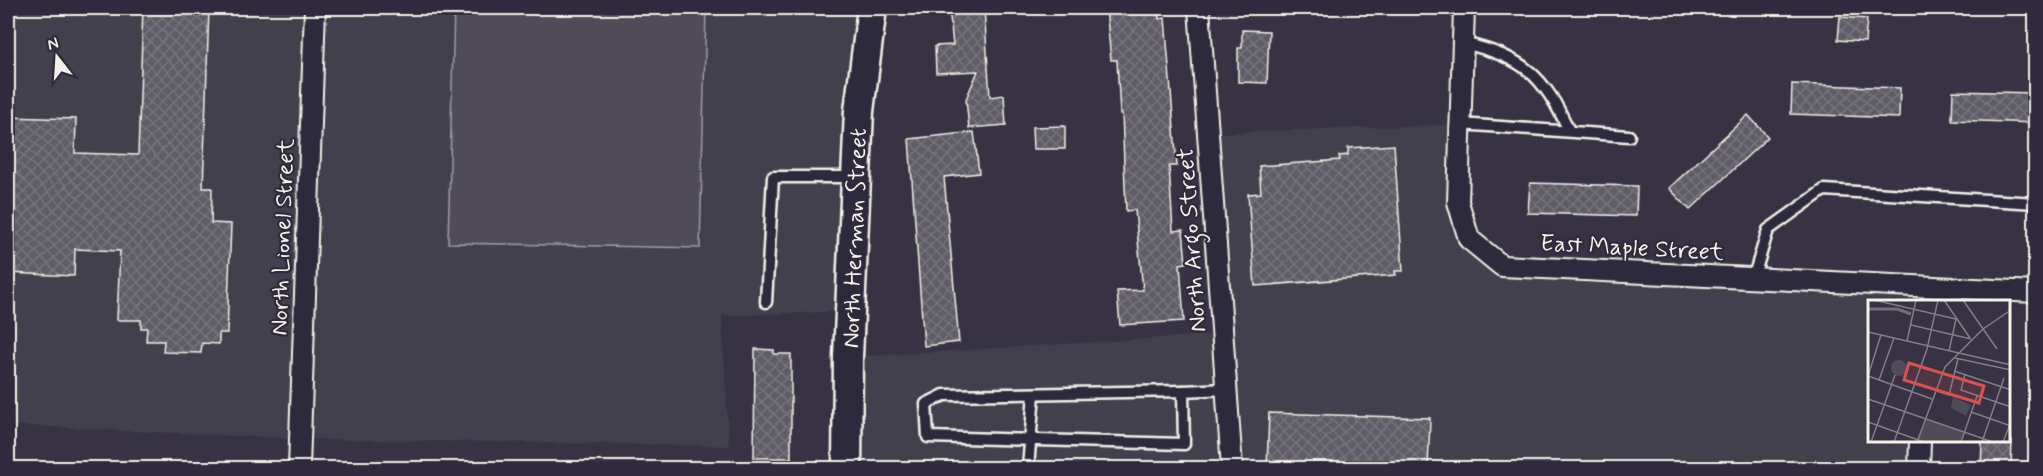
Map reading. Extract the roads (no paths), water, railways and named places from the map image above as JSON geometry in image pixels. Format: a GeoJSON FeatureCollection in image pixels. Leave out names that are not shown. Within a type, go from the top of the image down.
{"type":"FeatureCollection","features":[{"type":"Feature","properties":{"kind":"main road","name":"North Herman Street"},"geometry":{"type":"LineString","coordinates":[[847,468],[859,111],[872,8]]}},
{"type":"Feature","properties":{"kind":"street","name":"North Lionel Street"},"geometry":{"type":"LineString","coordinates":[[299,468],[315,8]]}},
{"type":"Feature","properties":{"kind":"street","name":"North Argo Street"},"geometry":{"type":"LineString","coordinates":[[1199,8],[1232,468]]}},
{"type":"Feature","properties":{"kind":"street","name":"East Maple Street"},"geometry":{"type":"LineString","coordinates":[[1464,8],[1458,202],[1469,239],[1502,266],[1753,279],[1925,295],[2036,292]]}},
{"type":"Feature","properties":{"kind":"street"},"geometry":{"type":"LineString","coordinates":[[1919,468],[1920,443]]}},
{"type":"Feature","properties":{"kind":"lane"},"geometry":{"type":"LineString","coordinates":[[1463,43],[1498,51],[1527,68],[1556,101],[1569,131]]}},
{"type":"Feature","properties":{"kind":"lane"},"geometry":{"type":"LineString","coordinates":[[1460,124],[1629,136]]}},
{"type":"Feature","properties":{"kind":"lane"},"geometry":{"type":"LineString","coordinates":[[766,302],[773,177],[856,177]]}},
{"type":"Feature","properties":{"kind":"lane"},"geometry":{"type":"LineString","coordinates":[[1753,279],[1768,230],[1824,190],[2036,203]]}},
{"type":"Feature","properties":{"kind":"lane"},"geometry":{"type":"LineString","coordinates":[[1183,391],[1184,444],[1031,442],[928,437],[926,405],[944,395],[1227,389]]}},
{"type":"Feature","properties":{"kind":"lane"},"geometry":{"type":"LineString","coordinates":[[1029,468],[1034,394]]}}]}
